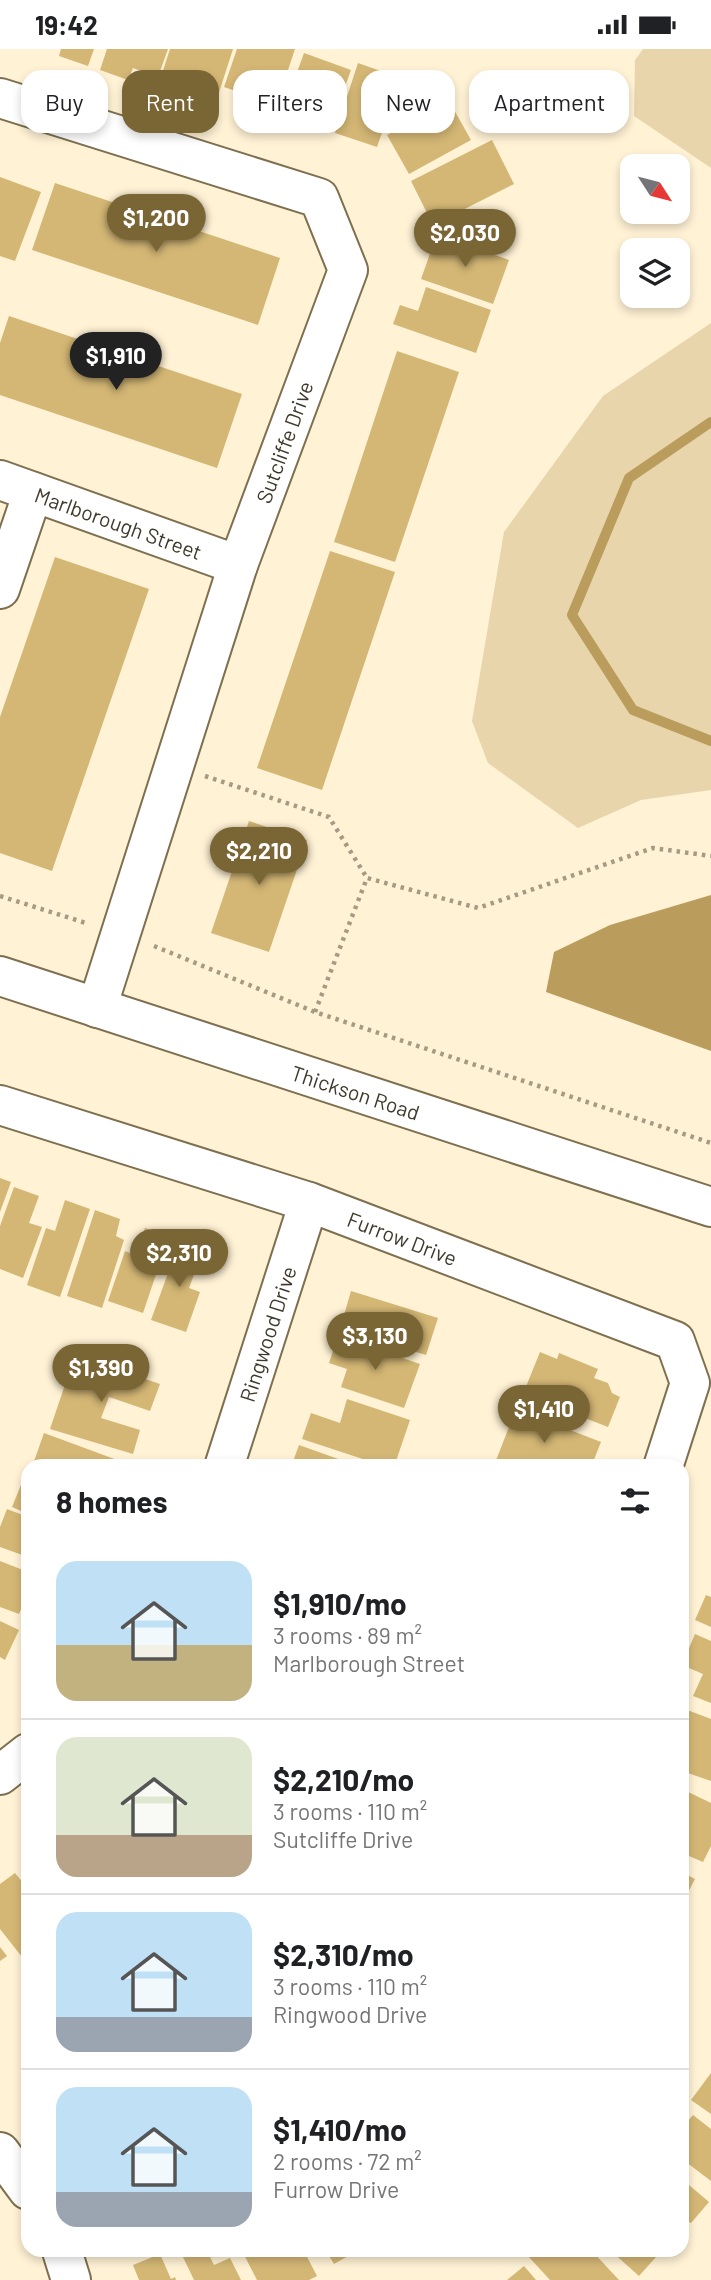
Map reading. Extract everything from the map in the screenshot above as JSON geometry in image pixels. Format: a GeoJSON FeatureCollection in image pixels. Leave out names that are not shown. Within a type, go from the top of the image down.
{"type":"FeatureCollection","features":[{"type":"Feature","properties":{"kind":"street","name":"Sutcliffe Drive"},"geometry":{"type":"LineString","coordinates":[[0,98],[319,198],[348,270],[238,565],[97,1008]]}},
{"type":"Feature","properties":{"kind":"street","name":"Marlborough Street"},"geometry":{"type":"LineString","coordinates":[[17,486],[238,565]]}},
{"type":"Feature","properties":{"kind":"street"},"geometry":{"type":"LineString","coordinates":[[0,589],[17,486]]}},
{"type":"Feature","properties":{"kind":"street","name":"Thickson Road"},"geometry":{"type":"LineString","coordinates":[[0,976],[319,1077],[711,1207]]}},
{"type":"Feature","properties":{"kind":"street","name":"Furrow Drive"},"geometry":{"type":"LineString","coordinates":[[0,1105],[309,1202],[675,1341],[690,1383],[666,1459]]}},
{"type":"Feature","properties":{"kind":"street","name":"Ringwood Drive"},"geometry":{"type":"LineString","coordinates":[[227,1459],[309,1202]]}},
{"type":"Feature","properties":{"kind":"street"},"geometry":{"type":"LineString","coordinates":[[0,1776],[21,1759]]}},
{"type":"Feature","properties":{"kind":"street"},"geometry":{"type":"LineString","coordinates":[[0,2152],[21,2180]]}},
{"type":"Feature","properties":{"kind":"street"},"geometry":{"type":"LineString","coordinates":[[64,2257],[71,2280]]}},
{"type":"Feature","properties":{"kind":"path"},"geometry":{"type":"LineString","coordinates":[[174,766],[329,817],[367,878],[478,908],[653,848],[711,856]]}},
{"type":"Feature","properties":{"kind":"path"},"geometry":{"type":"LineString","coordinates":[[315,1012],[367,878]]}},
{"type":"Feature","properties":{"kind":"path"},"geometry":{"type":"LineString","coordinates":[[0,896],[79,921]]}},
{"type":"Feature","properties":{"kind":"path"},"geometry":{"type":"LineString","coordinates":[[168,951],[315,1012],[711,1143]]}},
{"type":"Feature","properties":{"kind":"shaded area"},"geometry":{"type":"Polygon","coordinates":[[[643,49],[711,49],[711,168],[634,116],[635,60],[643,49]]]}},
{"type":"Feature","properties":{"kind":"shaded area"},"geometry":{"type":"Polygon","coordinates":[[[711,323],[711,790],[641,800],[578,828],[488,763],[472,721],[504,532],[603,396],[711,323]]]}},
{"type":"Feature","properties":{"kind":"shaded area"},"geometry":{"type":"Polygon","coordinates":[[[711,895],[711,1051],[546,992],[554,952],[610,925],[711,895]]]}},
{"type":"Feature","properties":{"kind":"building"},"geometry":{"type":"Polygon","coordinates":[[[61,49],[94,49],[88,66],[59,56],[61,49]]]}},
{"type":"Feature","properties":{"kind":"building"},"geometry":{"type":"Polygon","coordinates":[[[107,49],[168,49],[160,70],[122,70],[122,78],[108,73],[108,70],[100,70],[107,49]]]}},
{"type":"Feature","properties":{"kind":"building"},"geometry":{"type":"Polygon","coordinates":[[[170,49],[233,49],[219,93],[219,70],[163,70],[170,49]]]}},
{"type":"Feature","properties":{"kind":"building"},"geometry":{"type":"Polygon","coordinates":[[[237,49],[295,49],[288,70],[233,70],[233,90],[224,87],[237,49]]]}},
{"type":"Feature","properties":{"kind":"building"},"geometry":{"type":"Polygon","coordinates":[[[304,53],[351,70],[347,81],[347,70],[298,70],[304,53]]]}},
{"type":"Feature","properties":{"kind":"building"},"geometry":{"type":"Polygon","coordinates":[[[358,63],[378,70],[361,70],[361,133],[382,133],[377,147],[335,133],[347,133],[347,96],[358,63]]]}},
{"type":"Feature","properties":{"kind":"building"},"geometry":{"type":"Polygon","coordinates":[[[455,112],[471,140],[409,174],[387,135],[455,133],[455,112]]]}},
{"type":"Feature","properties":{"kind":"building"},"geometry":{"type":"Polygon","coordinates":[[[492,140],[514,184],[433,225],[411,181],[492,140]]]}},
{"type":"Feature","properties":{"kind":"building"},"geometry":{"type":"Polygon","coordinates":[[[0,177],[41,192],[15,261],[0,256],[0,177]]]}},
{"type":"Feature","properties":{"kind":"building"},"geometry":{"type":"Polygon","coordinates":[[[55,183],[280,258],[258,325],[32,250],[55,183]]]}},
{"type":"Feature","properties":{"kind":"building"},"geometry":{"type":"Polygon","coordinates":[[[437,234],[509,260],[493,304],[421,279],[437,234]]]}},
{"type":"Feature","properties":{"kind":"building"},"geometry":{"type":"Polygon","coordinates":[[[426,287],[491,310],[476,353],[393,324],[400,305],[418,311],[426,287]]]}},
{"type":"Feature","properties":{"kind":"building"},"geometry":{"type":"Polygon","coordinates":[[[9,316],[242,394],[217,468],[0,395],[0,343],[9,316]]]}},
{"type":"Feature","properties":{"kind":"building"},"geometry":{"type":"Polygon","coordinates":[[[397,351],[459,372],[395,562],[334,542],[397,351]]]}},
{"type":"Feature","properties":{"kind":"building"},"geometry":{"type":"Polygon","coordinates":[[[330,551],[395,572],[322,790],[257,768],[330,551]]]}},
{"type":"Feature","properties":{"kind":"building"},"geometry":{"type":"Polygon","coordinates":[[[55,557],[149,589],[52,871],[0,853],[0,717],[55,557]]]}},
{"type":"Feature","properties":{"kind":"building"},"geometry":{"type":"Polygon","coordinates":[[[249,821],[307,840],[269,952],[211,933],[249,821]]]}},
{"type":"Feature","properties":{"kind":"building"},"geometry":{"type":"Polygon","coordinates":[[[0,1178],[11,1182],[0,1212],[0,1178]]]}},
{"type":"Feature","properties":{"kind":"building"},"geometry":{"type":"Polygon","coordinates":[[[14,1187],[39,1196],[29,1223],[42,1227],[23,1278],[0,1269],[0,1226],[14,1187]]]}},
{"type":"Feature","properties":{"kind":"building"},"geometry":{"type":"Polygon","coordinates":[[[65,1200],[90,1209],[60,1297],[27,1285],[46,1228],[55,1231],[65,1200]]]}},
{"type":"Feature","properties":{"kind":"building"},"geometry":{"type":"Polygon","coordinates":[[[95,1210],[120,1219],[116,1236],[124,1240],[102,1308],[67,1296],[95,1210]]]}},
{"type":"Feature","properties":{"kind":"building"},"geometry":{"type":"Polygon","coordinates":[[[145,1228],[169,1236],[143,1313],[108,1301],[125,1251],[135,1255],[145,1228]]]}},
{"type":"Feature","properties":{"kind":"building"},"geometry":{"type":"Polygon","coordinates":[[[180,1240],[204,1248],[189,1288],[200,1292],[186,1332],[151,1320],[180,1240]]]}},
{"type":"Feature","properties":{"kind":"building"},"geometry":{"type":"Polygon","coordinates":[[[351,1291],[438,1318],[426,1355],[340,1329],[351,1291]]]}},
{"type":"Feature","properties":{"kind":"building"},"geometry":{"type":"Polygon","coordinates":[[[338,1336],[420,1364],[404,1408],[341,1387],[347,1369],[329,1363],[338,1336]]]}},
{"type":"Feature","properties":{"kind":"building"},"geometry":{"type":"Polygon","coordinates":[[[540,1352],[557,1359],[559,1353],[598,1369],[594,1378],[608,1383],[612,1393],[620,1397],[608,1427],[523,1394],[540,1352]]]}},
{"type":"Feature","properties":{"kind":"building"},"geometry":{"type":"Polygon","coordinates":[[[75,1355],[160,1384],[150,1411],[109,1397],[101,1418],[140,1430],[133,1454],[50,1429],[75,1355]]]}},
{"type":"Feature","properties":{"kind":"building"},"geometry":{"type":"Polygon","coordinates":[[[347,1399],[410,1420],[397,1459],[363,1459],[302,1439],[311,1413],[340,1423],[347,1399]]]}},
{"type":"Feature","properties":{"kind":"building"},"geometry":{"type":"Polygon","coordinates":[[[516,1409],[601,1442],[594,1459],[497,1459],[516,1409]]]}},
{"type":"Feature","properties":{"kind":"building"},"geometry":{"type":"Polygon","coordinates":[[[44,1433],[114,1459],[35,1459],[44,1433]]]}},
{"type":"Feature","properties":{"kind":"building"},"geometry":{"type":"Polygon","coordinates":[[[299,1445],[338,1459],[294,1459],[299,1445]]]}},
{"type":"Feature","properties":{"kind":"building"},"geometry":{"type":"Polygon","coordinates":[[[21,1485],[21,1511],[12,1507],[21,1485]]]}},
{"type":"Feature","properties":{"kind":"building"},"geometry":{"type":"Polygon","coordinates":[[[7,1509],[21,1514],[21,1554],[0,1547],[0,1527],[7,1509]]]}},
{"type":"Feature","properties":{"kind":"building"},"geometry":{"type":"Polygon","coordinates":[[[0,1561],[21,1569],[21,1609],[19,1614],[0,1607],[0,1561]]]}},
{"type":"Feature","properties":{"kind":"building"},"geometry":{"type":"Polygon","coordinates":[[[706,1595],[711,1597],[711,1627],[695,1620],[706,1595]]]}},
{"type":"Feature","properties":{"kind":"building"},"geometry":{"type":"Polygon","coordinates":[[[0,1621],[19,1630],[5,1660],[0,1657],[0,1621]]]}},
{"type":"Feature","properties":{"kind":"building"},"geometry":{"type":"Polygon","coordinates":[[[695,1634],[711,1641],[711,1703],[693,1696],[703,1674],[689,1668],[689,1648],[695,1634]]]}},
{"type":"Feature","properties":{"kind":"building"},"geometry":{"type":"Polygon","coordinates":[[[689,1711],[711,1719],[711,1781],[689,1773],[689,1711]]]}},
{"type":"Feature","properties":{"kind":"building"},"geometry":{"type":"Polygon","coordinates":[[[689,1792],[711,1803],[711,1846],[703,1862],[689,1856],[689,1792]]]}},
{"type":"Feature","properties":{"kind":"building"},"geometry":{"type":"Polygon","coordinates":[[[15,1873],[21,1880],[21,1956],[0,1929],[0,1884],[15,1873]]]}},
{"type":"Feature","properties":{"kind":"building"},"geometry":{"type":"Polygon","coordinates":[[[689,1876],[695,1879],[689,1891],[689,1876]]]}},
{"type":"Feature","properties":{"kind":"building"},"geometry":{"type":"Polygon","coordinates":[[[0,1947],[7,1956],[0,1961],[0,1947]]]}},
{"type":"Feature","properties":{"kind":"building"},"geometry":{"type":"Polygon","coordinates":[[[711,2073],[711,2114],[691,2100],[711,2073]]]}},
{"type":"Feature","properties":{"kind":"building"},"geometry":{"type":"Polygon","coordinates":[[[693,2115],[711,2129],[711,2181],[689,2164],[689,2120],[693,2115]]]}},
{"type":"Feature","properties":{"kind":"building"},"geometry":{"type":"Polygon","coordinates":[[[689,2185],[709,2202],[689,2222],[689,2185]]]}},
{"type":"Feature","properties":{"kind":"building"},"geometry":{"type":"Polygon","coordinates":[[[153,2257],[161,2257],[171,2279],[175,2277],[176,2280],[139,2280],[133,2265],[153,2257]]]}},
{"type":"Feature","properties":{"kind":"building"},"geometry":{"type":"Polygon","coordinates":[[[183,2257],[210,2257],[214,2265],[230,2258],[241,2280],[194,2280],[183,2257]]]}},
{"type":"Feature","properties":{"kind":"building"},"geometry":{"type":"Polygon","coordinates":[[[245,2257],[307,2257],[317,2276],[309,2280],[257,2280],[245,2257]]]}},
{"type":"Feature","properties":{"kind":"building"},"geometry":{"type":"Polygon","coordinates":[[[330,2257],[346,2257],[334,2264],[330,2257]]]}},
{"type":"Feature","properties":{"kind":"building"},"geometry":{"type":"Polygon","coordinates":[[[529,2257],[598,2257],[619,2280],[550,2280],[529,2257]]]}},
{"type":"Feature","properties":{"kind":"building"},"geometry":{"type":"Polygon","coordinates":[[[618,2257],[656,2257],[639,2276],[618,2257]]]}},
{"type":"Feature","properties":{"kind":"building"},"geometry":{"type":"Polygon","coordinates":[[[524,2266],[536,2280],[507,2280],[524,2266]]]}},
{"type":"Feature","properties":{"kind":"waterway"},"geometry":{"type":"LineString","coordinates":[[711,422],[629,478],[572,615],[633,710],[711,741]]}}]}
